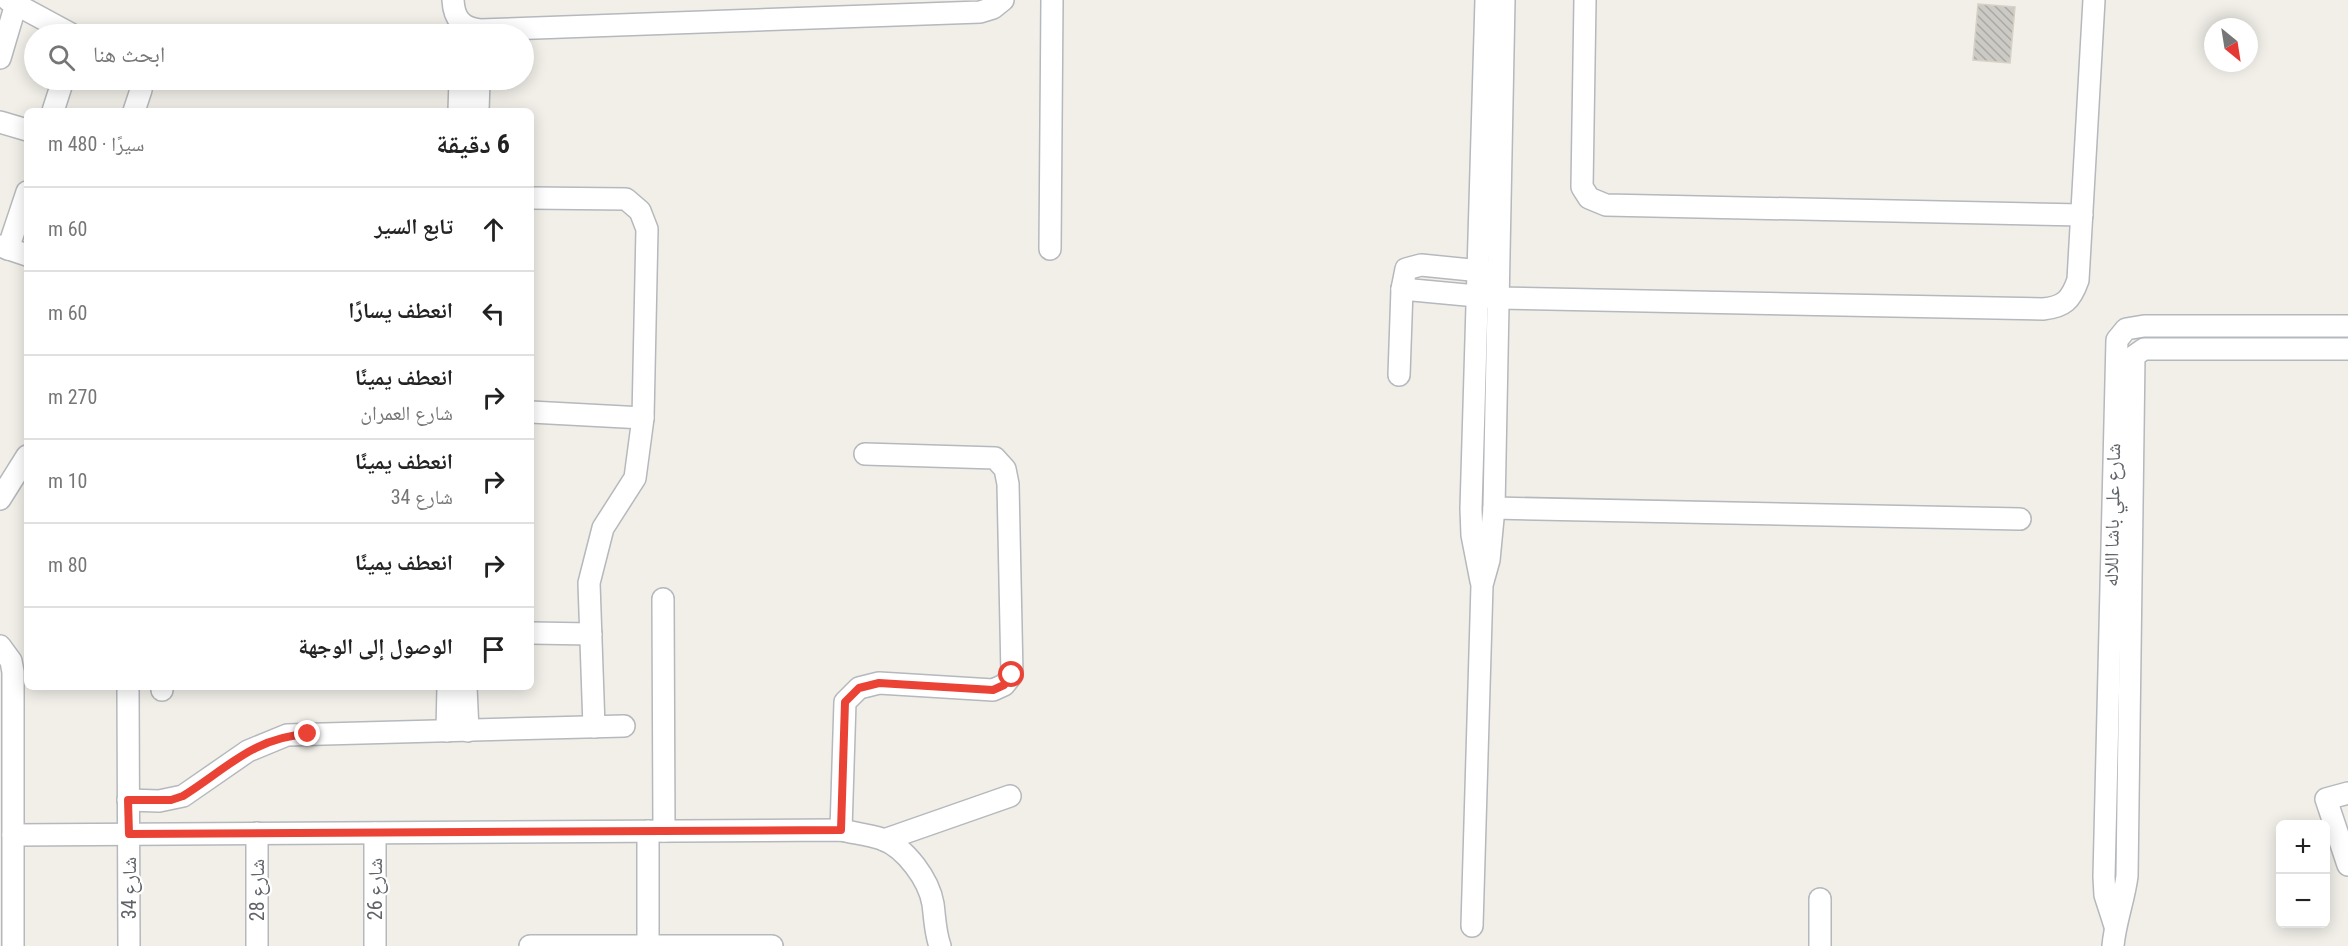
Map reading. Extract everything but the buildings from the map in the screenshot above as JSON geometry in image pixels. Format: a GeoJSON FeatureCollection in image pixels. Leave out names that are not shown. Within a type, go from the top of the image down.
{"type":"FeatureCollection","features":[{"type":"Feature","properties":{"kind":"street"},"geometry":{"type":"LineString","coordinates":[[453,0],[455,16],[463,24]]}},
{"type":"Feature","properties":{"kind":"street"},"geometry":{"type":"LineString","coordinates":[[534,29],[980,12],[993,8],[1003,0]]}},
{"type":"Feature","properties":{"kind":"street"},"geometry":{"type":"LineString","coordinates":[[1050,249],[1052,0]]}},
{"type":"Feature","properties":{"kind":"street"},"geometry":{"type":"LineString","coordinates":[[1482,585],[1489,560],[1494,508],[1498,298],[1488,271],[1486,0]]}},
{"type":"Feature","properties":{"kind":"street"},"geometry":{"type":"LineString","coordinates":[[1472,926],[1482,585],[1472,535],[1471,509],[1476,296],[1488,271],[1504,0]]}},
{"type":"Feature","properties":{"kind":"street"},"geometry":{"type":"LineString","coordinates":[[1585,0],[1582,187],[1594,201],[1606,205],[2082,215]]}},
{"type":"Feature","properties":{"kind":"street"},"geometry":{"type":"LineString","coordinates":[[1402,289],[1498,298],[2031,309],[2060,307],[2073,296],[2078,280],[2094,0]]}},
{"type":"Feature","properties":{"kind":"street"},"geometry":{"type":"LineString","coordinates":[[0,58],[12,2],[53,24]]}},
{"type":"Feature","properties":{"kind":"street"},"geometry":{"type":"LineString","coordinates":[[54,108],[60,90]]}},
{"type":"Feature","properties":{"kind":"street"},"geometry":{"type":"LineString","coordinates":[[135,108],[141,90]]}},
{"type":"Feature","properties":{"kind":"street"},"geometry":{"type":"LineString","coordinates":[[459,108],[460,90]]}},
{"type":"Feature","properties":{"kind":"street"},"geometry":{"type":"LineString","coordinates":[[478,108],[479,90]]}},
{"type":"Feature","properties":{"kind":"street"},"geometry":{"type":"LineString","coordinates":[[0,122],[24,129]]}},
{"type":"Feature","properties":{"kind":"street"},"geometry":{"type":"LineString","coordinates":[[534,198],[626,199],[640,211],[647,229],[643,418],[635,478],[603,528],[589,583],[594,727]]}},
{"type":"Feature","properties":{"kind":"street"},"geometry":{"type":"LineString","coordinates":[[12,250],[24,204]]}},
{"type":"Feature","properties":{"kind":"street"},"geometry":{"type":"LineString","coordinates":[[1399,375],[1402,276],[1406,269],[1413,266],[1488,271]]}},
{"type":"Feature","properties":{"kind":"street","name":"شارع علي باشا اللاله"},"geometry":{"type":"LineString","coordinates":[[2114,936],[2105,895],[2104,877],[2116,340],[2126,329],[2144,326],[2348,327]]}},
{"type":"Feature","properties":{"kind":"street"},"geometry":{"type":"LineString","coordinates":[[2244,326],[2244,349]]}},
{"type":"Feature","properties":{"kind":"street"},"geometry":{"type":"LineString","coordinates":[[2347,349],[2348,327]]}},
{"type":"Feature","properties":{"kind":"street","name":"شارع علي باشا اللاله"},"geometry":{"type":"LineString","coordinates":[[2114,936],[2124,899],[2127,876],[2134,356],[2144,349],[2347,349]]}},
{"type":"Feature","properties":{"kind":"street"},"geometry":{"type":"LineString","coordinates":[[534,412],[643,418]]}},
{"type":"Feature","properties":{"kind":"street"},"geometry":{"type":"LineString","coordinates":[[841,830],[845,702],[859,688],[879,683],[993,690],[1004,685],[1012,675],[1008,484],[1005,469],[995,458],[865,454]]}},
{"type":"Feature","properties":{"kind":"street"},"geometry":{"type":"LineString","coordinates":[[0,499],[24,461]]}},
{"type":"Feature","properties":{"kind":"street"},"geometry":{"type":"LineString","coordinates":[[1494,508],[2020,519]]}},
{"type":"Feature","properties":{"kind":"street"},"geometry":{"type":"LineString","coordinates":[[648,944],[656,831],[663,599]]}},
{"type":"Feature","properties":{"kind":"street"},"geometry":{"type":"LineString","coordinates":[[534,633],[591,634]]}},
{"type":"Feature","properties":{"kind":"street"},"geometry":{"type":"LineString","coordinates":[[0,646],[11,661],[13,672],[13,946]]}},
{"type":"Feature","properties":{"kind":"street","name":"شارع 34"},"geometry":{"type":"LineString","coordinates":[[128,690],[129,946]]}},
{"type":"Feature","properties":{"kind":"street"},"geometry":{"type":"LineString","coordinates":[[449,690],[458,731]]}},
{"type":"Feature","properties":{"kind":"street"},"geometry":{"type":"LineString","coordinates":[[458,731],[465,690]]}},
{"type":"Feature","properties":{"kind":"street"},"geometry":{"type":"LineString","coordinates":[[128,800],[171,800],[183,796],[248,751],[287,735],[624,726]]}},
{"type":"Feature","properties":{"kind":"street"},"geometry":{"type":"LineString","coordinates":[[2348,793],[2326,799],[2348,865]]}},
{"type":"Feature","properties":{"kind":"street"},"geometry":{"type":"LineString","coordinates":[[884,840],[1010,796]]}},
{"type":"Feature","properties":{"kind":"street"},"geometry":{"type":"LineString","coordinates":[[13,835],[841,830],[884,840],[906,855],[923,877],[933,902],[935,934],[940,946]]}},
{"type":"Feature","properties":{"kind":"street","name":"شارع 28"},"geometry":{"type":"LineString","coordinates":[[257,833],[257,946]]}},
{"type":"Feature","properties":{"kind":"street","name":"شارع 26"},"geometry":{"type":"LineString","coordinates":[[375,833],[375,946]]}},
{"type":"Feature","properties":{"kind":"street"},"geometry":{"type":"LineString","coordinates":[[1820,899],[1821,946]]}},
{"type":"Feature","properties":{"kind":"street"},"geometry":{"type":"LineString","coordinates":[[530,946],[648,944],[772,946]]}},
{"type":"Feature","properties":{"kind":"route"},"geometry":{"type":"LineString","coordinates":[[308,734],[287,735],[267,741],[248,751],[183,796],[159,801],[128,800],[129,834],[841,830],[845,702],[859,688],[879,683],[993,690],[1004,685],[1012,675]]}}]}
